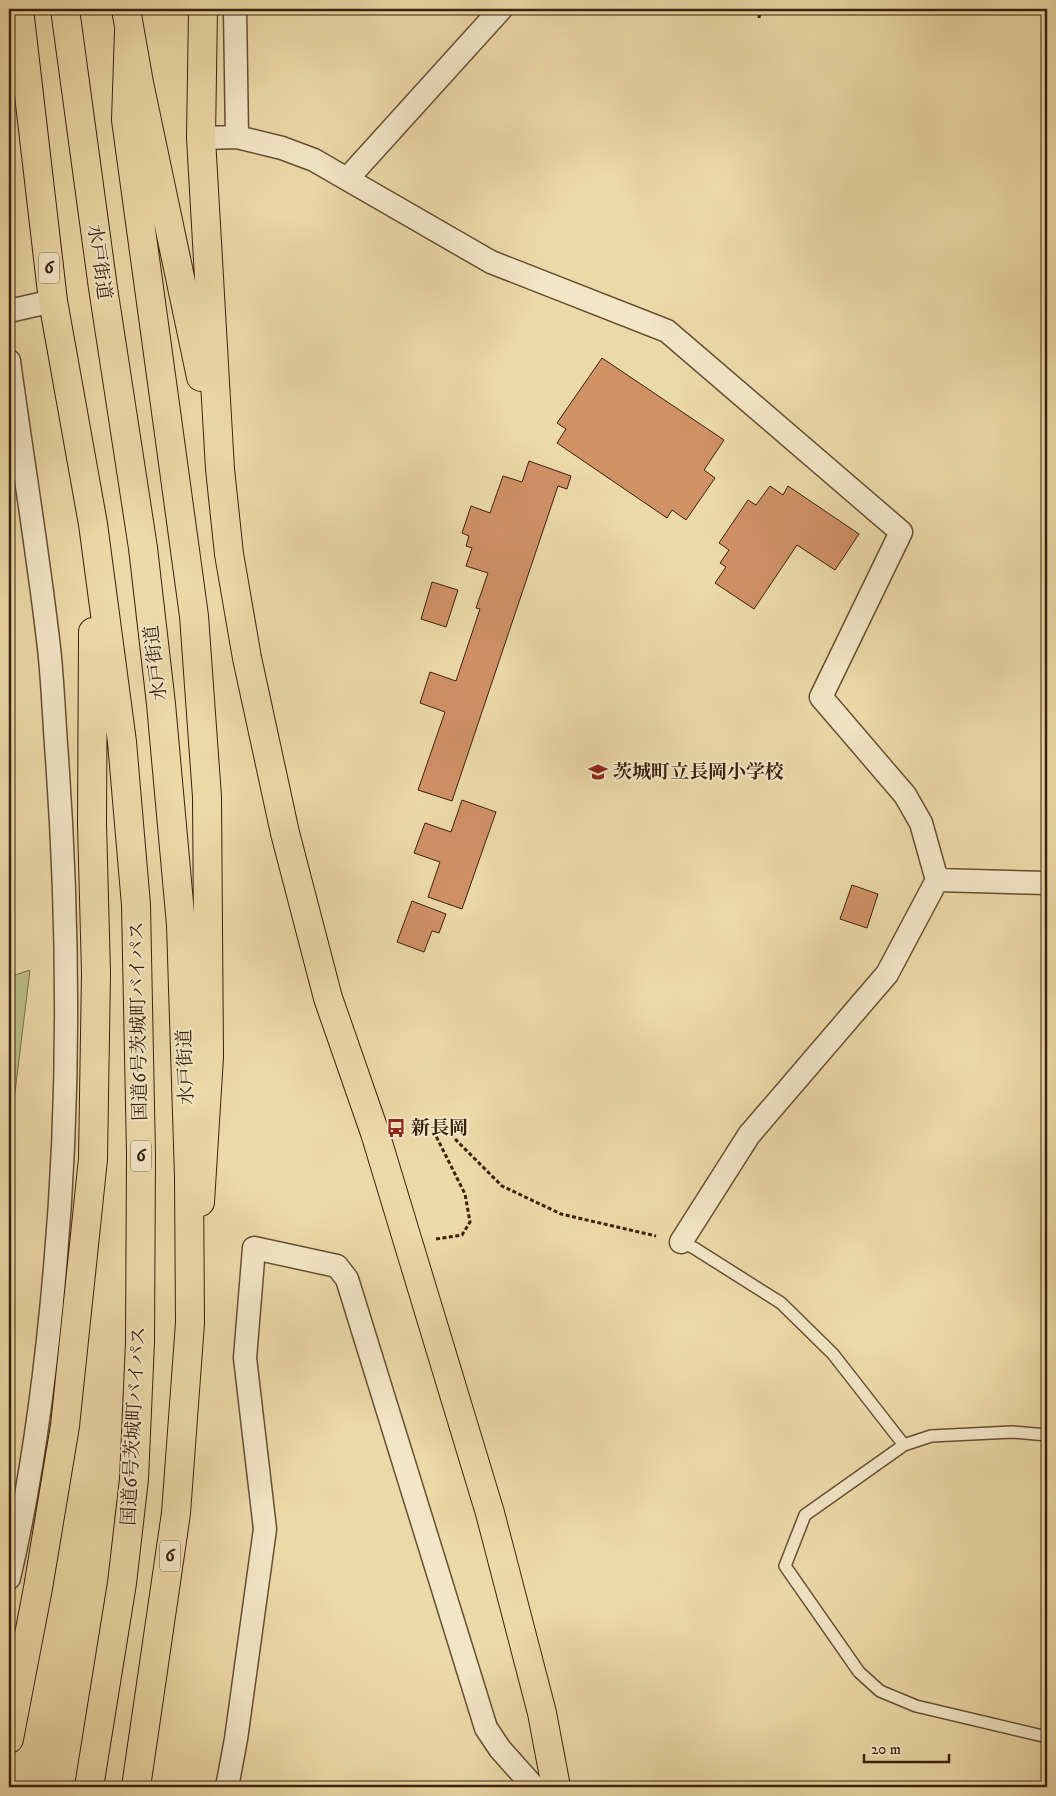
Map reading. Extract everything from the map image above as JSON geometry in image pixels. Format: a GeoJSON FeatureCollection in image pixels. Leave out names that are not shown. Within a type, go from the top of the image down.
{"type":"FeatureCollection","features":[{"type":"Feature","properties":{"kind":"main road","name":"6"},"geometry":{"type":"LineString","coordinates":[[19,9],[52,301],[93,524]]}},
{"type":"Feature","properties":{"kind":"main road","name":"水戸街道"},"geometry":{"type":"LineString","coordinates":[[65,9],[103,288],[143,548],[165,741],[182,925],[190,1177],[190,1323]]}},
{"type":"Feature","properties":{"kind":"main road"},"geometry":{"type":"LineString","coordinates":[[203,9],[202,138],[220,469],[229,554],[246,658],[285,833],[328,998],[386,1171],[490,1513],[542,1713],[556,1787]]}},
{"type":"Feature","properties":{"kind":"main road"},"geometry":{"type":"LineString","coordinates":[[128,20],[126,120],[194,616],[207,798],[209,1057],[190,1323]]}},
{"type":"Feature","properties":{"kind":"main road"},"geometry":{"type":"LineString","coordinates":[[128,20],[220,469]]}},
{"type":"Feature","properties":{"kind":"main road"},"geometry":{"type":"LineString","coordinates":[[9,1738],[38,1588],[65,1426],[93,1159],[96,973],[92,824],[93,524]]}},
{"type":"Feature","properties":{"kind":"main road","name":"国道6号茨城町バイパス"},"geometry":{"type":"LineString","coordinates":[[89,1787],[122,1583],[134,1479],[140,1342],[141,1155],[136,905],[122,742],[93,524]]}},
{"type":"Feature","properties":{"kind":"main road","name":"6"},"geometry":{"type":"LineString","coordinates":[[136,1787],[176,1513],[190,1323]]}},
{"type":"Feature","properties":{"kind":"street"},"geometry":{"type":"LineString","coordinates":[[235,9],[237,137]]}},
{"type":"Feature","properties":{"kind":"street"},"geometry":{"type":"LineString","coordinates":[[348,178],[408,114],[501,9]]}},
{"type":"Feature","properties":{"kind":"street"},"geometry":{"type":"LineString","coordinates":[[202,138],[237,137],[282,148],[314,160],[491,262],[667,331],[900,532],[822,698],[905,795],[921,823],[937,880],[887,974],[749,1135],[681,1242]]}},
{"type":"Feature","properties":{"kind":"street"},"geometry":{"type":"LineString","coordinates":[[9,311],[52,301]]}},
{"type":"Feature","properties":{"kind":"street"},"geometry":{"type":"LineString","coordinates":[[9,361],[49,648],[62,827],[66,915],[67,1054],[62,1191],[50,1330],[34,1448],[9,1578]]}},
{"type":"Feature","properties":{"kind":"street"},"geometry":{"type":"LineString","coordinates":[[937,880],[1047,883]]}},
{"type":"Feature","properties":{"kind":"street"},"geometry":{"type":"LineString","coordinates":[[227,1787],[236,1739],[264,1529],[245,1358],[254,1248],[337,1266],[347,1279],[486,1728],[500,1749],[534,1787]]}},
{"type":"Feature","properties":{"kind":"lane"},"geometry":{"type":"LineString","coordinates":[[681,1242],[694,1248],[781,1303],[833,1354],[904,1445]]}},
{"type":"Feature","properties":{"kind":"lane"},"geometry":{"type":"LineString","coordinates":[[1047,1435],[1012,1432],[931,1436],[904,1445],[805,1515],[785,1566],[859,1672],[880,1691],[916,1706],[1047,1737]]}},
{"type":"Feature","properties":{"kind":"path"},"geometry":{"type":"LineString","coordinates":[[759,18],[760,9]]}},
{"type":"Feature","properties":{"kind":"path"},"geometry":{"type":"LineString","coordinates":[[434,1239],[462,1235],[470,1222],[465,1194],[436,1134],[445,1129],[502,1186],[560,1214],[681,1242]]}},
{"type":"Feature","properties":{"kind":"green space"},"geometry":{"type":"Polygon","coordinates":[[[30,970],[9,1141],[9,977],[30,970]]]}},
{"type":"Feature","properties":{"kind":"building"},"geometry":{"type":"Polygon","coordinates":[[[602,358],[724,440],[704,470],[715,478],[686,520],[672,510],[667,518],[557,443],[566,429],[557,423],[602,358]]]}},
{"type":"Feature","properties":{"kind":"building"},"geometry":{"type":"Polygon","coordinates":[[[529,461],[571,476],[567,489],[558,486],[452,801],[418,790],[445,712],[420,703],[430,672],[456,681],[480,609],[476,608],[488,573],[466,566],[472,548],[466,546],[469,536],[462,533],[471,506],[490,513],[503,476],[522,482],[529,461]]]}},
{"type":"Feature","properties":{"kind":"building"},"geometry":{"type":"Polygon","coordinates":[[[770,486],[783,495],[788,486],[859,534],[835,570],[797,545],[754,609],[715,583],[726,567],[720,563],[729,550],[719,543],[748,500],[756,505],[770,486]]]}},
{"type":"Feature","properties":{"kind":"building"},"geometry":{"type":"Polygon","coordinates":[[[432,582],[458,590],[446,627],[421,619],[432,582]]]}},
{"type":"Feature","properties":{"kind":"building"},"geometry":{"type":"Polygon","coordinates":[[[462,800],[496,812],[462,909],[428,897],[440,862],[414,853],[425,823],[451,832],[462,800]]]}},
{"type":"Feature","properties":{"kind":"building"},"geometry":{"type":"Polygon","coordinates":[[[852,885],[878,894],[867,928],[840,919],[852,885]]]}},
{"type":"Feature","properties":{"kind":"building"},"geometry":{"type":"Polygon","coordinates":[[[412,901],[446,914],[439,933],[432,931],[424,952],[397,942],[412,901]]]}},
{"type":"Feature","properties":{"kind":"place","name":"茨城町立長岡小学校"},"geometry":{"type":"Point","coordinates":[598,772]}},
{"type":"Feature","properties":{"kind":"place","name":"新長岡"},"geometry":{"type":"Point","coordinates":[396,1128]}}]}
